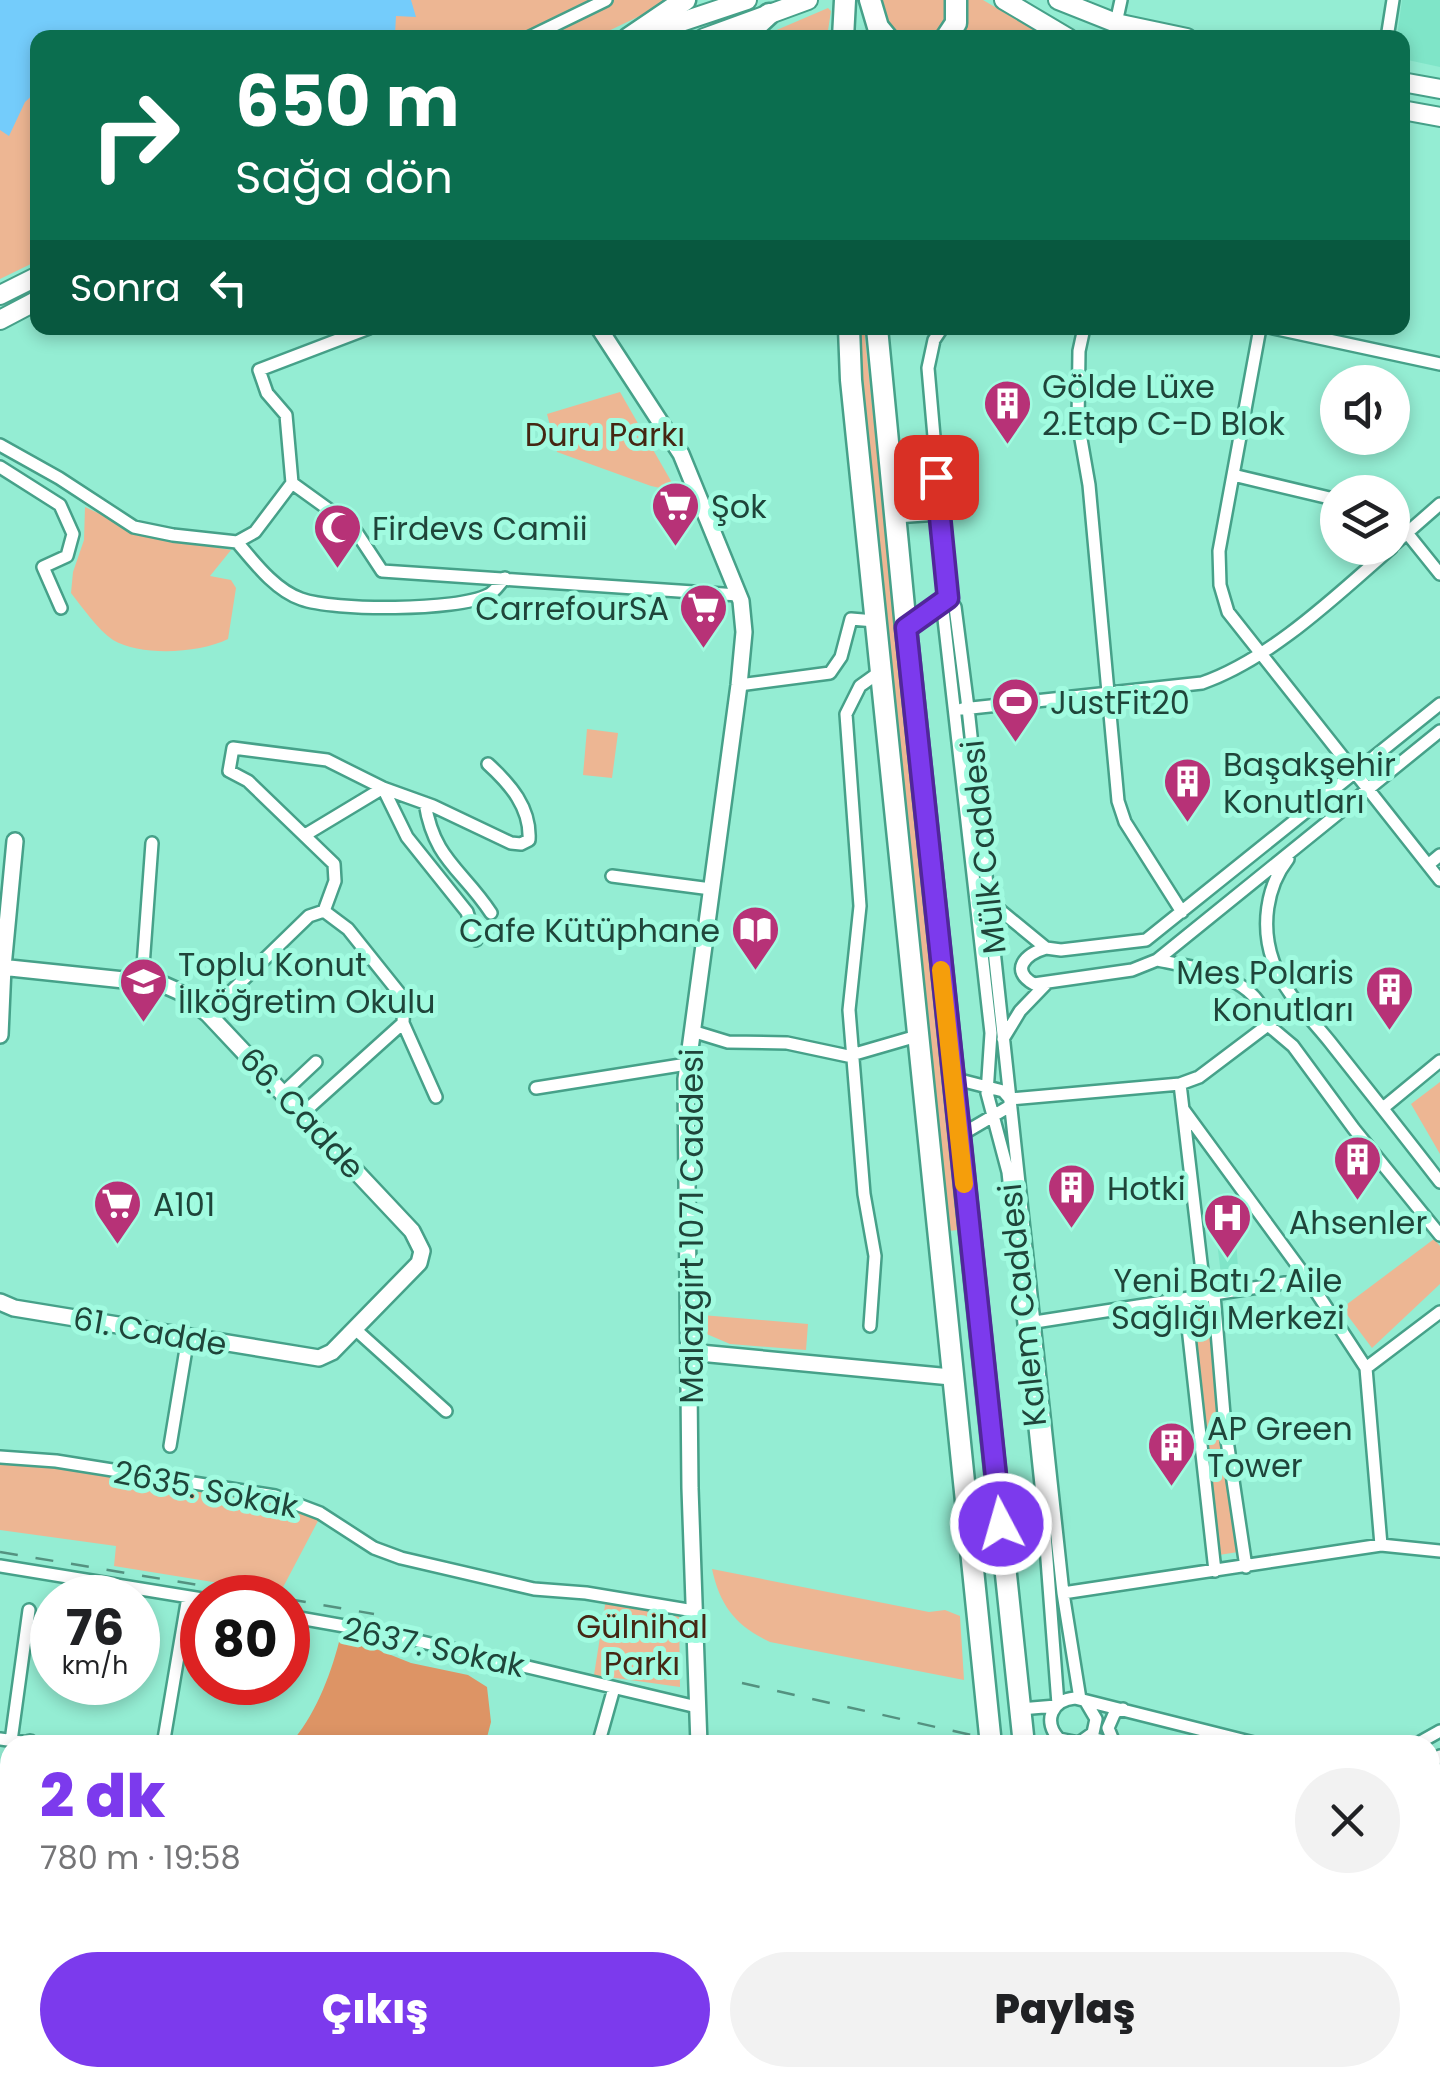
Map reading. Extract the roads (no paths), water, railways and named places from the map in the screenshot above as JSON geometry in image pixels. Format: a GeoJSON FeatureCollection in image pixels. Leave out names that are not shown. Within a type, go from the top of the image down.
{"type":"FeatureCollection","features":[{"type":"Feature","properties":{"kind":"highway"},"geometry":{"type":"LineString","coordinates":[[643,30],[685,0]]}},
{"type":"Feature","properties":{"kind":"highway"},"geometry":{"type":"LineString","coordinates":[[841,30],[845,0]]}},
{"type":"Feature","properties":{"kind":"highway"},"geometry":{"type":"LineString","coordinates":[[869,0],[876,30]]}},
{"type":"Feature","properties":{"kind":"highway"},"geometry":{"type":"LineString","coordinates":[[951,30],[956,23],[956,0]]}},
{"type":"Feature","properties":{"kind":"highway"},"geometry":{"type":"LineString","coordinates":[[752,30],[769,14]]}},
{"type":"Feature","properties":{"kind":"highway"},"geometry":{"type":"LineString","coordinates":[[841,335],[851,380]]}},
{"type":"Feature","properties":{"kind":"highway"},"geometry":{"type":"LineString","coordinates":[[849,335],[989,1735]]}},
{"type":"Feature","properties":{"kind":"highway"},"geometry":{"type":"LineString","coordinates":[[879,335],[952,1078],[1023,1735]]}},
{"type":"Feature","properties":{"kind":"main road"},"geometry":{"type":"LineString","coordinates":[[656,30],[747,0]]}},
{"type":"Feature","properties":{"kind":"main road"},"geometry":{"type":"LineString","coordinates":[[726,30],[808,0]]}},
{"type":"Feature","properties":{"kind":"main road"},"geometry":{"type":"LineString","coordinates":[[1004,0],[1055,30]]}},
{"type":"Feature","properties":{"kind":"main road"},"geometry":{"type":"LineString","coordinates":[[1058,0],[1116,23],[1149,30]]}},
{"type":"Feature","properties":{"kind":"main road"},"geometry":{"type":"LineString","coordinates":[[1410,83],[1440,89]]}},
{"type":"Feature","properties":{"kind":"main road"},"geometry":{"type":"LineString","coordinates":[[1410,112],[1440,118]]}},
{"type":"Feature","properties":{"kind":"main road"},"geometry":{"type":"LineString","coordinates":[[0,295],[30,280]]}},
{"type":"Feature","properties":{"kind":"main road"},"geometry":{"type":"LineString","coordinates":[[0,320],[30,304]]}},
{"type":"Feature","properties":{"kind":"street"},"geometry":{"type":"LineString","coordinates":[[544,30],[606,0]]}},
{"type":"Feature","properties":{"kind":"street"},"geometry":{"type":"LineString","coordinates":[[1116,23],[1121,0]]}},
{"type":"Feature","properties":{"kind":"street"},"geometry":{"type":"LineString","coordinates":[[1388,30],[1394,0]]}},
{"type":"Feature","properties":{"kind":"street"},"geometry":{"type":"LineString","coordinates":[[0,445],[134,527],[237,542],[255,532],[292,484],[286,416],[267,393],[259,370],[351,335]]}},
{"type":"Feature","properties":{"kind":"street","name":"Malazgirt 1071 Caddesi"},"geometry":{"type":"LineString","coordinates":[[604,335],[681,454],[738,595],[744,632],[688,1064],[689,1352],[698,1735]]}},
{"type":"Feature","properties":{"kind":"street","name":"Mülk Caddesi"},"geometry":{"type":"LineString","coordinates":[[937,335],[928,368],[938,514],[948,598],[956,606],[961,709],[990,1033],[988,1089]]}},
{"type":"Feature","properties":{"kind":"street"},"geometry":{"type":"LineString","coordinates":[[1082,335],[1078,422],[1089,485],[1121,813],[1182,912]]}},
{"type":"Feature","properties":{"kind":"street"},"geometry":{"type":"LineString","coordinates":[[1259,335],[1219,551],[1220,586],[1228,612],[1440,880]]}},
{"type":"Feature","properties":{"kind":"street"},"geometry":{"type":"LineString","coordinates":[[1305,335],[1440,364]]}},
{"type":"Feature","properties":{"kind":"street"},"geometry":{"type":"LineString","coordinates":[[0,467],[60,505],[73,534],[66,556],[43,567],[61,608]]}},
{"type":"Feature","properties":{"kind":"street"},"geometry":{"type":"LineString","coordinates":[[1233,475],[1320,496]]}},
{"type":"Feature","properties":{"kind":"street"},"geometry":{"type":"LineString","coordinates":[[292,484],[353,527],[382,571],[738,595]]}},
{"type":"Feature","properties":{"kind":"street"},"geometry":{"type":"LineString","coordinates":[[1410,531],[1440,504]]}},
{"type":"Feature","properties":{"kind":"street"},"geometry":{"type":"LineString","coordinates":[[895,517],[938,514]]}},
{"type":"Feature","properties":{"kind":"street"},"geometry":{"type":"LineString","coordinates":[[1410,536],[1440,574]]}},
{"type":"Feature","properties":{"kind":"street"},"geometry":{"type":"LineString","coordinates":[[237,542],[279,586],[304,600],[359,606],[446,605],[488,595],[505,578]]}},
{"type":"Feature","properties":{"kind":"street"},"geometry":{"type":"LineString","coordinates":[[961,709],[1202,683],[1222,676],[1324,607],[1372,565]]}},
{"type":"Feature","properties":{"kind":"street"},"geometry":{"type":"LineString","coordinates":[[906,628],[948,598]]}},
{"type":"Feature","properties":{"kind":"street"},"geometry":{"type":"LineString","coordinates":[[738,685],[830,672],[840,656],[851,620],[875,621]]}},
{"type":"Feature","properties":{"kind":"street"},"geometry":{"type":"LineString","coordinates":[[870,1326],[875,1256],[864,1194],[849,1010],[860,906],[846,714],[860,686],[881,671]]}},
{"type":"Feature","properties":{"kind":"street"},"geometry":{"type":"LineString","coordinates":[[1440,704],[1146,940],[1031,952],[1022,967],[1027,980],[1046,984],[1132,970],[1157,960],[1440,730]]}},
{"type":"Feature","properties":{"kind":"street","name":"Mülk Caddesi"},"geometry":{"type":"LineString","coordinates":[[961,709],[989,901],[1010,1100]]}},
{"type":"Feature","properties":{"kind":"street"},"geometry":{"type":"LineString","coordinates":[[324,911],[335,881],[334,864],[248,781],[229,771],[233,748],[327,760],[383,788],[521,844],[529,840],[528,816],[502,777],[488,764]]}},
{"type":"Feature","properties":{"kind":"street"},"geometry":{"type":"LineString","coordinates":[[305,835],[383,788]]}},
{"type":"Feature","properties":{"kind":"street"},"geometry":{"type":"LineString","coordinates":[[383,788],[407,837],[467,912],[476,940]]}},
{"type":"Feature","properties":{"kind":"street"},"geometry":{"type":"LineString","coordinates":[[425,803],[430,832],[446,861],[474,888],[490,913]]}},
{"type":"Feature","properties":{"kind":"street"},"geometry":{"type":"LineString","coordinates":[[0,1035],[7,840]]}},
{"type":"Feature","properties":{"kind":"street"},"geometry":{"type":"LineString","coordinates":[[142,980],[152,842]]}},
{"type":"Feature","properties":{"kind":"street"},"geometry":{"type":"LineString","coordinates":[[1301,842],[1282,866],[1267,907],[1267,935],[1273,962],[1296,1003],[1440,1182]]}},
{"type":"Feature","properties":{"kind":"street"},"geometry":{"type":"LineString","coordinates":[[1428,865],[1440,855]]}},
{"type":"Feature","properties":{"kind":"street"},"geometry":{"type":"LineString","coordinates":[[612,876],[711,889]]}},
{"type":"Feature","properties":{"kind":"street"},"geometry":{"type":"LineString","coordinates":[[989,901],[1046,948]]}},
{"type":"Feature","properties":{"kind":"street"},"geometry":{"type":"LineString","coordinates":[[208,1014],[309,916],[324,911]]}},
{"type":"Feature","properties":{"kind":"street"},"geometry":{"type":"LineString","coordinates":[[324,911],[348,928],[404,999],[403,1023],[436,1097]]}},
{"type":"Feature","properties":{"kind":"street"},"geometry":{"type":"LineString","coordinates":[[1157,960],[1200,968],[1242,988],[1261,1004],[1268,1025],[1293,1046],[1440,1235]]}},
{"type":"Feature","properties":{"kind":"street","name":"66. Cadde"},"geometry":{"type":"LineString","coordinates":[[1,967],[142,980],[172,987],[208,1014],[412,1231],[421,1245],[418,1264],[326,1356],[300,1356]]}},
{"type":"Feature","properties":{"kind":"street"},"geometry":{"type":"LineString","coordinates":[[1003,1039],[1020,1011],[1046,984]]}},
{"type":"Feature","properties":{"kind":"street"},"geometry":{"type":"LineString","coordinates":[[1010,1100],[1180,1084],[1199,1077],[1296,1003]]}},
{"type":"Feature","properties":{"kind":"street"},"geometry":{"type":"LineString","coordinates":[[302,1114],[403,1023]]}},
{"type":"Feature","properties":{"kind":"street"},"geometry":{"type":"LineString","coordinates":[[692,1031],[728,1042],[767,1041],[827,1054],[854,1054],[917,1036]]}},
{"type":"Feature","properties":{"kind":"street"},"geometry":{"type":"LineString","coordinates":[[1383,1108],[1440,1060]]}},
{"type":"Feature","properties":{"kind":"street"},"geometry":{"type":"LineString","coordinates":[[283,1093],[316,1062]]}},
{"type":"Feature","properties":{"kind":"street"},"geometry":{"type":"LineString","coordinates":[[536,1088],[688,1064]]}},
{"type":"Feature","properties":{"kind":"street"},"geometry":{"type":"LineString","coordinates":[[952,1078],[1003,1091],[1010,1100],[1010,1106],[959,1136]]}},
{"type":"Feature","properties":{"kind":"street"},"geometry":{"type":"LineString","coordinates":[[1180,1084],[1246,1567]]}},
{"type":"Feature","properties":{"kind":"street","name":"Kalem Caddesi"},"geometry":{"type":"LineString","coordinates":[[988,1089],[1008,1172],[1042,1494],[1057,1705]]}},
{"type":"Feature","properties":{"kind":"street","name":"Kalem Caddesi"},"geometry":{"type":"LineString","coordinates":[[1010,1100],[1064,1593],[1083,1701]]}},
{"type":"Feature","properties":{"kind":"street"},"geometry":{"type":"LineString","coordinates":[[1183,1109],[1312,1284],[1366,1368],[1381,1546]]}},
{"type":"Feature","properties":{"kind":"street"},"geometry":{"type":"LineString","coordinates":[[1035,1322],[1286,1283],[1312,1284]]}},
{"type":"Feature","properties":{"kind":"street"},"geometry":{"type":"LineString","coordinates":[[1185,1300],[1215,1572]]}},
{"type":"Feature","properties":{"kind":"street","name":"61. Cadde"},"geometry":{"type":"LineString","coordinates":[[0,1302],[14,1308],[300,1356]]}},
{"type":"Feature","properties":{"kind":"street"},"geometry":{"type":"LineString","coordinates":[[1366,1368],[1440,1312]]}},
{"type":"Feature","properties":{"kind":"street"},"geometry":{"type":"LineString","coordinates":[[355,1328],[446,1411]]}},
{"type":"Feature","properties":{"kind":"street"},"geometry":{"type":"LineString","coordinates":[[170,1446],[188,1337]]}},
{"type":"Feature","properties":{"kind":"street"},"geometry":{"type":"LineString","coordinates":[[689,1352],[951,1377]]}},
{"type":"Feature","properties":{"kind":"street","name":"2635. Sokak"},"geometry":{"type":"LineString","coordinates":[[0,1457],[76,1464],[274,1496],[320,1513],[374,1548],[402,1558],[534,1589],[694,1611]]}},
{"type":"Feature","properties":{"kind":"street"},"geometry":{"type":"LineString","coordinates":[[1064,1593],[1381,1546],[1440,1551]]}},
{"type":"Feature","properties":{"kind":"street"},"geometry":{"type":"LineString","coordinates":[[0,1566],[180,1596]]}},
{"type":"Feature","properties":{"kind":"street"},"geometry":{"type":"LineString","coordinates":[[7,1735],[29,1610]]}},
{"type":"Feature","properties":{"kind":"street","name":"2637. Sokak"},"geometry":{"type":"LineString","coordinates":[[310,1620],[697,1707]]}},
{"type":"Feature","properties":{"kind":"street"},"geometry":{"type":"LineString","coordinates":[[165,1735],[180,1644]]}},
{"type":"Feature","properties":{"kind":"street"},"geometry":{"type":"LineString","coordinates":[[601,1735],[614,1688]]}},
{"type":"Feature","properties":{"kind":"street"},"geometry":{"type":"LineString","coordinates":[[1020,1709],[1057,1705],[1066,1699],[1083,1701],[1222,1735]]}},
{"type":"Feature","properties":{"kind":"street"},"geometry":{"type":"LineString","coordinates":[[1083,1701],[1096,1719],[1086,1735]]}},
{"type":"Feature","properties":{"kind":"street"},"geometry":{"type":"LineString","coordinates":[[1055,1735],[1050,1724],[1057,1705]]}},
{"type":"Feature","properties":{"kind":"street"},"geometry":{"type":"LineString","coordinates":[[1112,1735],[1108,1728],[1116,1712],[1122,1710]]}},
{"type":"Feature","properties":{"kind":"water"},"geometry":{"type":"Polygon","coordinates":[[[0,0],[411,0],[416,17],[396,16],[395,30],[30,30],[30,97],[9,136],[0,130],[0,0]]]}},
{"type":"Feature","properties":{"kind":"railway"},"geometry":{"type":"LineString","coordinates":[[0,1552],[180,1582]]}},
{"type":"Feature","properties":{"kind":"railway"},"geometry":{"type":"LineString","coordinates":[[310,1603],[374,1614]]}},
{"type":"Feature","properties":{"kind":"railway"},"geometry":{"type":"LineString","coordinates":[[742,1683],[971,1735]]}},
{"type":"Feature","properties":{"kind":"place","name":"Gölde Lüxe 2.Etap C-D Blok"},"geometry":{"type":"Point","coordinates":[1007,446]}},
{"type":"Feature","properties":{"kind":"place","name":"Şok"},"geometry":{"type":"Point","coordinates":[676,548]}},
{"type":"Feature","properties":{"kind":"place","name":"Firdevs Camii"},"geometry":{"type":"Point","coordinates":[337,570]}},
{"type":"Feature","properties":{"kind":"place","name":"CarrefourSA"},"geometry":{"type":"Point","coordinates":[704,650]}},
{"type":"Feature","properties":{"kind":"place","name":"JustFit20"},"geometry":{"type":"Point","coordinates":[1015,744]}},
{"type":"Feature","properties":{"kind":"place","name":"Başakşehir Konutları"},"geometry":{"type":"Point","coordinates":[1188,824]}},
{"type":"Feature","properties":{"kind":"place","name":"Cafe Kütüphane"},"geometry":{"type":"Point","coordinates":[755,972]}},
{"type":"Feature","properties":{"kind":"place","name":"Toplu Konut İlköğretim Okulu"},"geometry":{"type":"Point","coordinates":[143,1024]}},
{"type":"Feature","properties":{"kind":"place","name":"Mes Polaris Konutları"},"geometry":{"type":"Point","coordinates":[1389,1032]}},
{"type":"Feature","properties":{"kind":"place","name":"Ahsenler"},"geometry":{"type":"Point","coordinates":[1358,1202]}},
{"type":"Feature","properties":{"kind":"place","name":"Hotki"},"geometry":{"type":"Point","coordinates":[1072,1230]}},
{"type":"Feature","properties":{"kind":"place","name":"A101"},"geometry":{"type":"Point","coordinates":[118,1246]}},
{"type":"Feature","properties":{"kind":"place","name":"Yeni Batı 2 Aile Sağlığı Merkezi"},"geometry":{"type":"Point","coordinates":[1228,1260]}},
{"type":"Feature","properties":{"kind":"place","name":"AP Green Tower"},"geometry":{"type":"Point","coordinates":[1172,1488]}},
{"type":"Feature","properties":{"kind":"park label","name":"Duru Parkı"},"geometry":{"type":"Point","coordinates":[605,434]}},
{"type":"Feature","properties":{"kind":"park label","name":"Gülnihal Parkı"},"geometry":{"type":"Point","coordinates":[642,1644]}}]}
